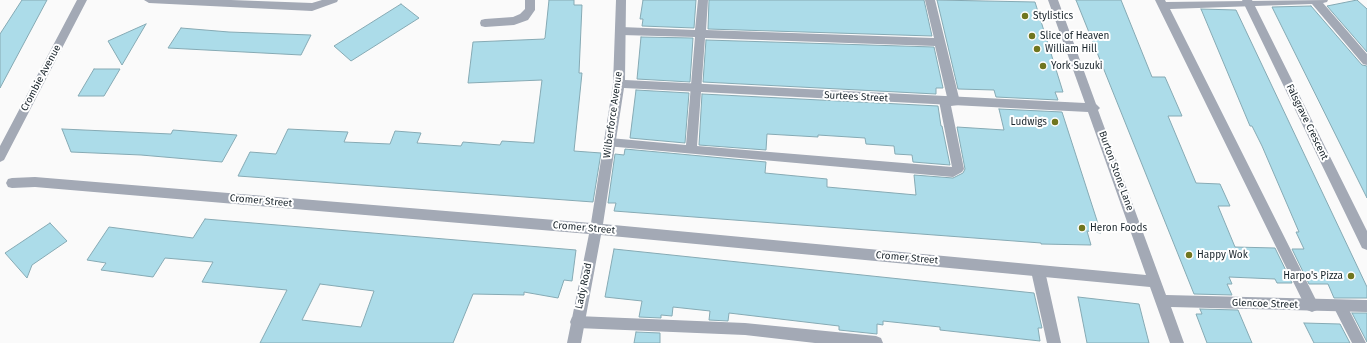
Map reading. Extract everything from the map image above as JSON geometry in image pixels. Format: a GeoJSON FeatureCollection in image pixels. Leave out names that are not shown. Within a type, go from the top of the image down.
{"type":"FeatureCollection","features":[{"type":"Feature","properties":{"kind":"street","name":"Crombie Avenue"},"geometry":{"type":"LineString","coordinates":[[0,157],[82,0]]}},
{"type":"Feature","properties":{"kind":"street"},"geometry":{"type":"LineString","coordinates":[[149,0],[312,7],[333,0]]}},
{"type":"Feature","properties":{"kind":"street"},"geometry":{"type":"LineString","coordinates":[[485,23],[514,21],[524,17],[530,10],[530,0]]}},
{"type":"Feature","properties":{"kind":"street","name":"Wilberforce Avenue"},"geometry":{"type":"LineString","coordinates":[[596,229],[619,84],[622,0]]}},
{"type":"Feature","properties":{"kind":"street"},"geometry":{"type":"LineString","coordinates":[[691,150],[695,88],[704,0]]}},
{"type":"Feature","properties":{"kind":"street"},"geometry":{"type":"LineString","coordinates":[[610,143],[953,172],[958,169],[940,42],[930,0]]}},
{"type":"Feature","properties":{"kind":"street","name":"Burton Stone Lane"},"geometry":{"type":"LineString","coordinates":[[1054,0],[1177,343]]}},
{"type":"Feature","properties":{"kind":"street"},"geometry":{"type":"LineString","coordinates":[[1315,0],[1367,61]]}},
{"type":"Feature","properties":{"kind":"street"},"geometry":{"type":"LineString","coordinates":[[1312,306],[1162,3],[1323,0]]}},
{"type":"Feature","properties":{"kind":"street","name":"Falsgrave Crescent"},"geometry":{"type":"LineString","coordinates":[[1248,2],[1367,244]]}},
{"type":"Feature","properties":{"kind":"street"},"geometry":{"type":"LineString","coordinates":[[621,31],[940,42]]}},
{"type":"Feature","properties":{"kind":"street","name":"Surtees Street"},"geometry":{"type":"LineString","coordinates":[[619,84],[949,102],[1094,108]]}},
{"type":"Feature","properties":{"kind":"street","name":"Cromer Street"},"geometry":{"type":"LineString","coordinates":[[12,183],[35,182],[596,229],[1156,282]]}},
{"type":"Feature","properties":{"kind":"street","name":"Lady Road"},"geometry":{"type":"LineString","coordinates":[[574,343],[596,229]]}},
{"type":"Feature","properties":{"kind":"street"},"geometry":{"type":"LineString","coordinates":[[1038,271],[1054,343]]}},
{"type":"Feature","properties":{"kind":"street","name":"Glencoe Street"},"geometry":{"type":"LineString","coordinates":[[1162,301],[1312,306],[1367,306]]}},
{"type":"Feature","properties":{"kind":"street"},"geometry":{"type":"LineString","coordinates":[[1340,306],[1359,343]]}},
{"type":"Feature","properties":{"kind":"street"},"geometry":{"type":"LineString","coordinates":[[577,322],[745,328],[876,343]]}},
{"type":"Feature","properties":{"kind":"building"},"geometry":{"type":"Polygon","coordinates":[[[22,0],[47,0],[0,88],[0,34],[22,0]]]}},
{"type":"Feature","properties":{"kind":"building"},"geometry":{"type":"Polygon","coordinates":[[[549,0],[574,0],[574,5],[582,5],[579,73],[582,73],[574,151],[601,153],[593,202],[238,176],[250,152],[276,154],[288,129],[348,132],[344,142],[390,144],[395,131],[421,133],[417,143],[461,146],[463,142],[500,145],[502,141],[534,143],[542,80],[468,83],[473,42],[544,39],[549,0]]]}},
{"type":"Feature","properties":{"kind":"building"},"geometry":{"type":"Polygon","coordinates":[[[643,0],[696,0],[694,28],[642,26],[643,19],[640,19],[643,0]]]}},
{"type":"Feature","properties":{"kind":"building"},"geometry":{"type":"Polygon","coordinates":[[[709,0],[924,0],[932,36],[708,29],[709,0]]]}},
{"type":"Feature","properties":{"kind":"building"},"geometry":{"type":"Polygon","coordinates":[[[937,0],[1035,2],[1063,92],[1055,92],[1058,100],[996,97],[994,90],[958,89],[937,0]]]}},
{"type":"Feature","properties":{"kind":"building"},"geometry":{"type":"Polygon","coordinates":[[[1076,0],[1121,0],[1152,77],[1165,77],[1182,116],[1168,116],[1196,183],[1220,184],[1230,206],[1218,206],[1235,247],[1275,248],[1292,283],[1277,283],[1275,279],[1229,277],[1232,284],[1227,284],[1232,295],[1194,294],[1076,0]]]}},
{"type":"Feature","properties":{"kind":"building"},"geometry":{"type":"Polygon","coordinates":[[[1357,0],[1367,9],[1367,52],[1327,6],[1357,0]]]}},
{"type":"Feature","properties":{"kind":"building"},"geometry":{"type":"Polygon","coordinates":[[[401,4],[419,18],[351,61],[334,46],[401,4]]]}},
{"type":"Feature","properties":{"kind":"building"},"geometry":{"type":"Polygon","coordinates":[[[1311,6],[1362,65],[1367,66],[1367,198],[1272,7],[1311,6]]]}},
{"type":"Feature","properties":{"kind":"building"},"geometry":{"type":"Polygon","coordinates":[[[1201,9],[1236,10],[1367,287],[1367,298],[1334,298],[1328,284],[1309,284],[1292,249],[1304,249],[1296,232],[1299,232],[1262,146],[1252,126],[1250,126],[1201,9]]]}},
{"type":"Feature","properties":{"kind":"building"},"geometry":{"type":"Polygon","coordinates":[[[146,24],[122,65],[108,41],[146,24]]]}},
{"type":"Feature","properties":{"kind":"building"},"geometry":{"type":"Polygon","coordinates":[[[181,28],[229,32],[311,35],[301,55],[168,48],[181,28]]]}},
{"type":"Feature","properties":{"kind":"building"},"geometry":{"type":"Polygon","coordinates":[[[641,37],[693,38],[690,82],[637,79],[641,37]]]}},
{"type":"Feature","properties":{"kind":"building"},"geometry":{"type":"Polygon","coordinates":[[[706,40],[934,47],[943,88],[936,88],[936,94],[703,82],[706,40]]]}},
{"type":"Feature","properties":{"kind":"building"},"geometry":{"type":"Polygon","coordinates":[[[94,69],[120,69],[104,96],[78,96],[94,69]]]}},
{"type":"Feature","properties":{"kind":"building"},"geometry":{"type":"Polygon","coordinates":[[[636,90],[689,93],[685,143],[630,138],[636,90]]]}},
{"type":"Feature","properties":{"kind":"building"},"geometry":{"type":"Polygon","coordinates":[[[702,94],[938,106],[950,165],[913,162],[912,155],[895,154],[894,146],[866,144],[865,138],[767,134],[766,150],[699,145],[702,94]]]}},
{"type":"Feature","properties":{"kind":"building"},"geometry":{"type":"Polygon","coordinates":[[[999,109],[1062,112],[1101,233],[1087,231],[1091,245],[1041,244],[614,211],[616,203],[608,203],[615,154],[624,155],[625,149],[766,162],[765,173],[827,179],[827,187],[916,195],[914,175],[953,178],[963,173],[965,169],[957,127],[1004,130],[999,109]]]}},
{"type":"Feature","properties":{"kind":"building"},"geometry":{"type":"Polygon","coordinates":[[[62,129],[171,134],[173,130],[237,135],[222,162],[141,155],[71,152],[62,129]]]}},
{"type":"Feature","properties":{"kind":"building"},"geometry":{"type":"Polygon","coordinates":[[[205,219],[576,250],[572,281],[564,280],[558,298],[524,292],[524,295],[473,294],[453,343],[260,343],[287,290],[202,282],[213,262],[165,258],[153,277],[101,270],[106,263],[87,260],[109,227],[193,238],[205,219]],[[320,284],[302,320],[361,327],[374,291],[320,284]]]}},
{"type":"Feature","properties":{"kind":"building"},"geometry":{"type":"Polygon","coordinates":[[[50,223],[67,241],[32,265],[27,278],[5,253],[50,223]]]}},
{"type":"Feature","properties":{"kind":"building"},"geometry":{"type":"Polygon","coordinates":[[[614,249],[1034,293],[1042,328],[1038,328],[1040,341],[940,330],[940,327],[883,321],[883,325],[877,324],[877,334],[839,330],[839,326],[729,313],[728,321],[709,320],[710,311],[673,307],[672,316],[661,315],[661,318],[639,317],[642,301],[605,297],[614,249]]]}},
{"type":"Feature","properties":{"kind":"building"},"geometry":{"type":"Polygon","coordinates":[[[1078,297],[1139,304],[1149,343],[1087,343],[1078,297]]]}},
{"type":"Feature","properties":{"kind":"building"},"geometry":{"type":"Polygon","coordinates":[[[1200,309],[1238,310],[1252,343],[1207,343],[1196,314],[1202,314],[1200,309]]]}},
{"type":"Feature","properties":{"kind":"building"},"geometry":{"type":"Polygon","coordinates":[[[1352,313],[1367,313],[1367,342],[1352,313]]]}},
{"type":"Feature","properties":{"kind":"building"},"geometry":{"type":"Polygon","coordinates":[[[1304,323],[1340,324],[1350,343],[1314,343],[1304,323]]]}},
{"type":"Feature","properties":{"kind":"building"},"geometry":{"type":"Polygon","coordinates":[[[636,332],[660,333],[660,343],[634,343],[636,332]]]}},
{"type":"Feature","properties":{"kind":"place","name":"Stylistics"},"geometry":{"type":"Point","coordinates":[1025,16]}},
{"type":"Feature","properties":{"kind":"place","name":"Slice of Heaven"},"geometry":{"type":"Point","coordinates":[1032,36]}},
{"type":"Feature","properties":{"kind":"place","name":"William Hill"},"geometry":{"type":"Point","coordinates":[1037,49]}},
{"type":"Feature","properties":{"kind":"place","name":"York Suzuki"},"geometry":{"type":"Point","coordinates":[1043,66]}},
{"type":"Feature","properties":{"kind":"place","name":"Ludwigs"},"geometry":{"type":"Point","coordinates":[1055,122]}},
{"type":"Feature","properties":{"kind":"place","name":"Heron Foods"},"geometry":{"type":"Point","coordinates":[1082,228]}},
{"type":"Feature","properties":{"kind":"place","name":"Happy Wok"},"geometry":{"type":"Point","coordinates":[1189,255]}},
{"type":"Feature","properties":{"kind":"place","name":"Harpo's Pizza"},"geometry":{"type":"Point","coordinates":[1351,276]}}]}
